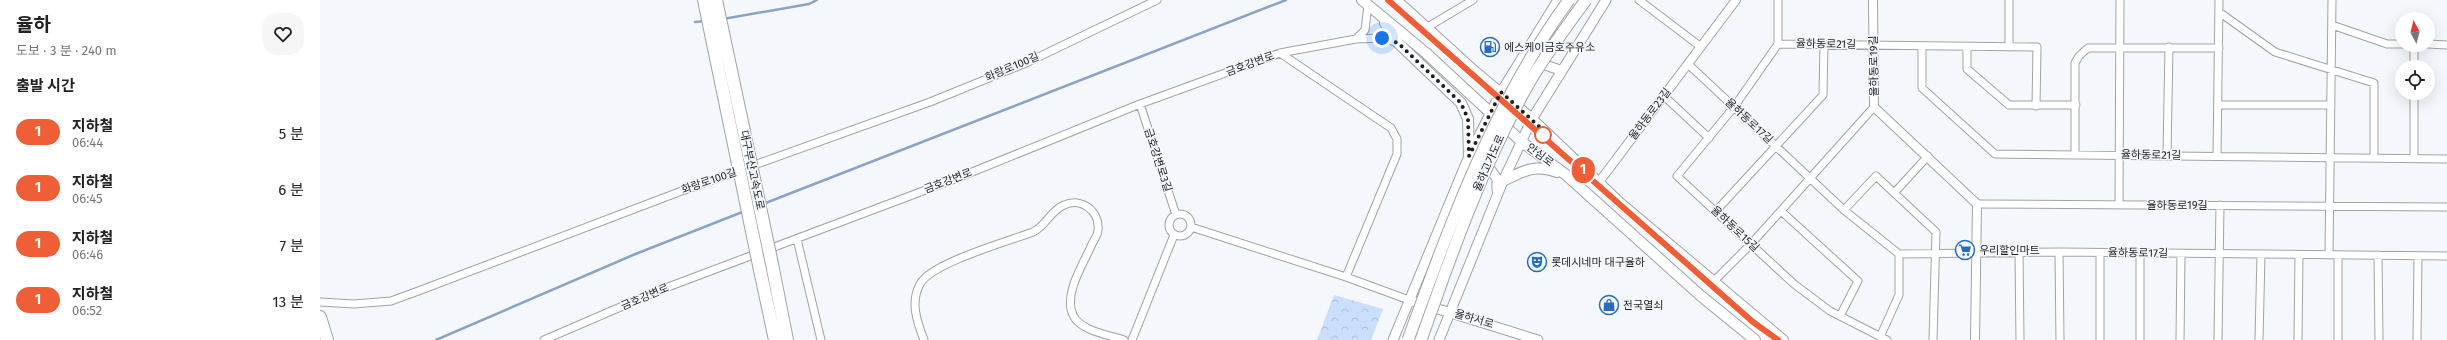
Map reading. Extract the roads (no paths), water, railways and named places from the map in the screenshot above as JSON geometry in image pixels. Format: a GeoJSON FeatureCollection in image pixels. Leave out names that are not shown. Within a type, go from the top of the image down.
{"type":"FeatureCollection","features":[{"type":"Feature","properties":{"kind":"highway","name":"대구부산고속도로"},"geometry":{"type":"LineString","coordinates":[[704,0],[775,340]]}},
{"type":"Feature","properties":{"kind":"highway","name":"대구부산고속도로"},"geometry":{"type":"LineString","coordinates":[[716,0],[725,36],[787,340]]}},
{"type":"Feature","properties":{"kind":"highway","name":"율하고가도로"},"geometry":{"type":"LineString","coordinates":[[1408,340],[1443,244],[1492,128],[1532,54],[1568,0]]}},
{"type":"Feature","properties":{"kind":"highway","name":"율하고가도로"},"geometry":{"type":"LineString","coordinates":[[1421,340],[1455,244],[1504,130],[1530,82],[1586,0]]}},
{"type":"Feature","properties":{"kind":"highway"},"geometry":{"type":"LineString","coordinates":[[780,304],[794,340]]}},
{"type":"Feature","properties":{"kind":"highway"},"geometry":{"type":"LineString","coordinates":[[320,317],[327,340]]}},
{"type":"Feature","properties":{"kind":"main road","name":"안심로"},"geometry":{"type":"LineString","coordinates":[[1396,0],[1473,70],[1532,119],[1620,203],[1712,283],[1782,340]]}},
{"type":"Feature","properties":{"kind":"main road"},"geometry":{"type":"LineString","coordinates":[[1393,340],[1469,156],[1501,92],[1558,0]]}},
{"type":"Feature","properties":{"kind":"main road"},"geometry":{"type":"LineString","coordinates":[[1439,340],[1496,198],[1532,119],[1560,70],[1606,0]]}},
{"type":"Feature","properties":{"kind":"main road","name":"안심로"},"geometry":{"type":"LineString","coordinates":[[1365,3],[1380,14],[1522,142],[1565,174],[1701,296],[1755,340]]}},
{"type":"Feature","properties":{"kind":"main road"},"geometry":{"type":"LineString","coordinates":[[1380,14],[1398,43],[1461,103],[1468,119],[1469,156]]}},
{"type":"Feature","properties":{"kind":"main road"},"geometry":{"type":"LineString","coordinates":[[1531,44],[1534,60],[1537,63],[1560,70]]}},
{"type":"Feature","properties":{"kind":"main road"},"geometry":{"type":"LineString","coordinates":[[1469,156],[1485,161],[1494,172],[1497,179],[1496,198]]}},
{"type":"Feature","properties":{"kind":"main road"},"geometry":{"type":"LineString","coordinates":[[1503,182],[1524,170],[1543,167],[1565,174]]}},
{"type":"Feature","properties":{"kind":"main road","name":"율하서로"},"geometry":{"type":"LineString","coordinates":[[1409,300],[1450,311],[1538,340]]}},
{"type":"Feature","properties":{"kind":"street","name":"화랑로100길"},"geometry":{"type":"LineString","coordinates":[[320,302],[354,304],[391,301],[679,192],[930,102],[1026,62],[1156,0]]}},
{"type":"Feature","properties":{"kind":"street"},"geometry":{"type":"LineString","coordinates":[[1426,28],[1473,0]]}},
{"type":"Feature","properties":{"kind":"street"},"geometry":{"type":"LineString","coordinates":[[1639,0],[1701,47]]}},
{"type":"Feature","properties":{"kind":"street","name":"율하동로23길"},"geometry":{"type":"LineString","coordinates":[[1599,182],[1736,0]]}},
{"type":"Feature","properties":{"kind":"street"},"geometry":{"type":"LineString","coordinates":[[1664,96],[1709,138],[1734,107],[1778,44],[1778,0]]}},
{"type":"Feature","properties":{"kind":"street","name":"율하동로19길"},"geometry":{"type":"LineString","coordinates":[[1874,0],[1874,107],[1928,156],[1977,204],[2447,207]]}},
{"type":"Feature","properties":{"kind":"street"},"geometry":{"type":"LineString","coordinates":[[2008,47],[2009,0]]}},
{"type":"Feature","properties":{"kind":"street"},"geometry":{"type":"LineString","coordinates":[[2119,205],[2120,0]]}},
{"type":"Feature","properties":{"kind":"street"},"geometry":{"type":"LineString","coordinates":[[2217,156],[2219,0]]}},
{"type":"Feature","properties":{"kind":"street"},"geometry":{"type":"LineString","coordinates":[[2329,255],[2332,0]]}},
{"type":"Feature","properties":{"kind":"street"},"geometry":{"type":"LineString","coordinates":[[1356,39],[1365,30],[1365,3]]}},
{"type":"Feature","properties":{"kind":"street"},"geometry":{"type":"LineString","coordinates":[[2219,12],[2275,52],[2374,83],[2374,158]]}},
{"type":"Feature","properties":{"kind":"street"},"geometry":{"type":"LineString","coordinates":[[2332,25],[2387,44],[2395,44]]}},
{"type":"Feature","properties":{"kind":"street","name":"금호강변로"},"geometry":{"type":"LineString","coordinates":[[544,340],[660,290],[955,179],[1140,104],[1280,53],[1356,39],[1382,38],[1398,43]]}},
{"type":"Feature","properties":{"kind":"street","name":"율하동로21길"},"geometry":{"type":"LineString","coordinates":[[1778,44],[2037,47],[2036,106]]}},
{"type":"Feature","properties":{"kind":"street"},"geometry":{"type":"LineString","coordinates":[[1716,211],[1775,145],[1823,95],[1824,44]]}},
{"type":"Feature","properties":{"kind":"street"},"geometry":{"type":"LineString","coordinates":[[2435,44],[2447,44]]}},
{"type":"Feature","properties":{"kind":"street","name":"율하동로21길"},"geometry":{"type":"LineString","coordinates":[[1922,46],[1922,88],[1995,154],[2119,154],[2447,159]]}},
{"type":"Feature","properties":{"kind":"street"},"geometry":{"type":"LineString","coordinates":[[1967,46],[1967,69],[2009,105],[2076,106]]}},
{"type":"Feature","properties":{"kind":"street"},"geometry":{"type":"LineString","coordinates":[[2167,155],[2169,47]]}},
{"type":"Feature","properties":{"kind":"street"},"geometry":{"type":"LineString","coordinates":[[2075,154],[2076,63],[2079,56],[2088,48],[2219,48]]}},
{"type":"Feature","properties":{"kind":"street"},"geometry":{"type":"LineString","coordinates":[[1280,53],[1391,128],[1398,139],[1397,154],[1346,276]]}},
{"type":"Feature","properties":{"kind":"street","name":"율하동로17길"},"geometry":{"type":"LineString","coordinates":[[1688,64],[1844,210],[1899,254],[2059,252],[2447,256]]}},
{"type":"Feature","properties":{"kind":"street"},"geometry":{"type":"LineString","coordinates":[[2414,100],[2414,158]]}},
{"type":"Feature","properties":{"kind":"street","name":"금호강변로3길"},"geometry":{"type":"LineString","coordinates":[[1140,104],[1176,215]]}},
{"type":"Feature","properties":{"kind":"street"},"geometry":{"type":"LineString","coordinates":[[2218,105],[2331,105]]}},
{"type":"Feature","properties":{"kind":"street"},"geometry":{"type":"LineString","coordinates":[[1712,283],[1751,244],[1874,107]]}},
{"type":"Feature","properties":{"kind":"street","name":"율하동로15길"},"geometry":{"type":"LineString","coordinates":[[1709,138],[1677,176],[1794,284],[1840,316],[1884,338]]}},
{"type":"Feature","properties":{"kind":"street"},"geometry":{"type":"LineString","coordinates":[[1895,192],[1928,156]]}},
{"type":"Feature","properties":{"kind":"street"},"geometry":{"type":"LineString","coordinates":[[1844,210],[1876,176],[1895,192],[1936,232],[1933,340]]}},
{"type":"Feature","properties":{"kind":"street"},"geometry":{"type":"LineString","coordinates":[[924,340],[915,312],[915,298],[920,284],[928,274],[942,266],[1033,232],[1043,227],[1057,208],[1075,202],[1085,205],[1092,210],[1097,220],[1098,231],[1076,280],[1070,302],[1072,315],[1077,322],[1085,327],[1124,340]]}},
{"type":"Feature","properties":{"kind":"street"},"geometry":{"type":"LineString","coordinates":[[1975,340],[1977,204]]}},
{"type":"Feature","properties":{"kind":"street"},"geometry":{"type":"LineString","coordinates":[[2218,340],[2220,205]]}},
{"type":"Feature","properties":{"kind":"street"},"geometry":{"type":"LineString","coordinates":[[1781,211],[1858,281],[1840,316]]}},
{"type":"Feature","properties":{"kind":"street"},"geometry":{"type":"LineString","coordinates":[[1176,215],[1187,217],[1190,227],[1184,236],[1174,234],[1169,229],[1169,222],[1176,215]]}},
{"type":"Feature","properties":{"kind":"street"},"geometry":{"type":"LineString","coordinates":[[1190,227],[1346,276],[1409,300]]}},
{"type":"Feature","properties":{"kind":"street"},"geometry":{"type":"LineString","coordinates":[[1132,340],[1174,234]]}},
{"type":"Feature","properties":{"kind":"street"},"geometry":{"type":"LineString","coordinates":[[797,239],[821,340]]}},
{"type":"Feature","properties":{"kind":"street"},"geometry":{"type":"LineString","coordinates":[[2059,252],[2060,340]]}},
{"type":"Feature","properties":{"kind":"street"},"geometry":{"type":"LineString","coordinates":[[2019,253],[2020,340]]}},
{"type":"Feature","properties":{"kind":"street"},"geometry":{"type":"LineString","coordinates":[[2100,253],[2100,340]]}},
{"type":"Feature","properties":{"kind":"street"},"geometry":{"type":"LineString","coordinates":[[2140,253],[2140,340]]}},
{"type":"Feature","properties":{"kind":"street"},"geometry":{"type":"LineString","coordinates":[[1884,338],[1899,295],[1899,254]]}},
{"type":"Feature","properties":{"kind":"street"},"geometry":{"type":"LineString","coordinates":[[2180,254],[2180,340]]}},
{"type":"Feature","properties":{"kind":"street"},"geometry":{"type":"LineString","coordinates":[[2259,340],[2261,254]]}},
{"type":"Feature","properties":{"kind":"street"},"geometry":{"type":"LineString","coordinates":[[2298,340],[2299,255]]}},
{"type":"Feature","properties":{"kind":"street"},"geometry":{"type":"LineString","coordinates":[[2338,255],[2338,340]]}},
{"type":"Feature","properties":{"kind":"street"},"geometry":{"type":"LineString","coordinates":[[2378,255],[2379,340]]}},
{"type":"Feature","properties":{"kind":"street"},"geometry":{"type":"LineString","coordinates":[[2417,340],[2418,256]]}},
{"type":"Feature","properties":{"kind":"waterway"},"geometry":{"type":"LineString","coordinates":[[723,19],[809,4],[817,0]]}},
{"type":"Feature","properties":{"kind":"waterway"},"geometry":{"type":"LineString","coordinates":[[763,204],[1286,0]]}},
{"type":"Feature","properties":{"kind":"waterway"},"geometry":{"type":"LineString","coordinates":[[695,22],[705,21]]}},
{"type":"Feature","properties":{"kind":"waterway"},"geometry":{"type":"LineString","coordinates":[[436,340],[633,255],[745,211]]}},
{"type":"Feature","properties":{"kind":"metro line","name":"1"},"geometry":{"type":"LineString","coordinates":[[1388,0],[1701,273],[1753,322],[1778,340]]}},
{"type":"Feature","properties":{"kind":"place","name":"에스케이금호주유소"},"geometry":{"type":"Point","coordinates":[1490,47]}},
{"type":"Feature","properties":{"kind":"place","name":"우리할인마트"},"geometry":{"type":"Point","coordinates":[1965,250]}},
{"type":"Feature","properties":{"kind":"place","name":"롯데시네마 대구율하"},"geometry":{"type":"Point","coordinates":[1537,262]}},
{"type":"Feature","properties":{"kind":"place","name":"전국열쇠"},"geometry":{"type":"Point","coordinates":[1609,305]}}]}
